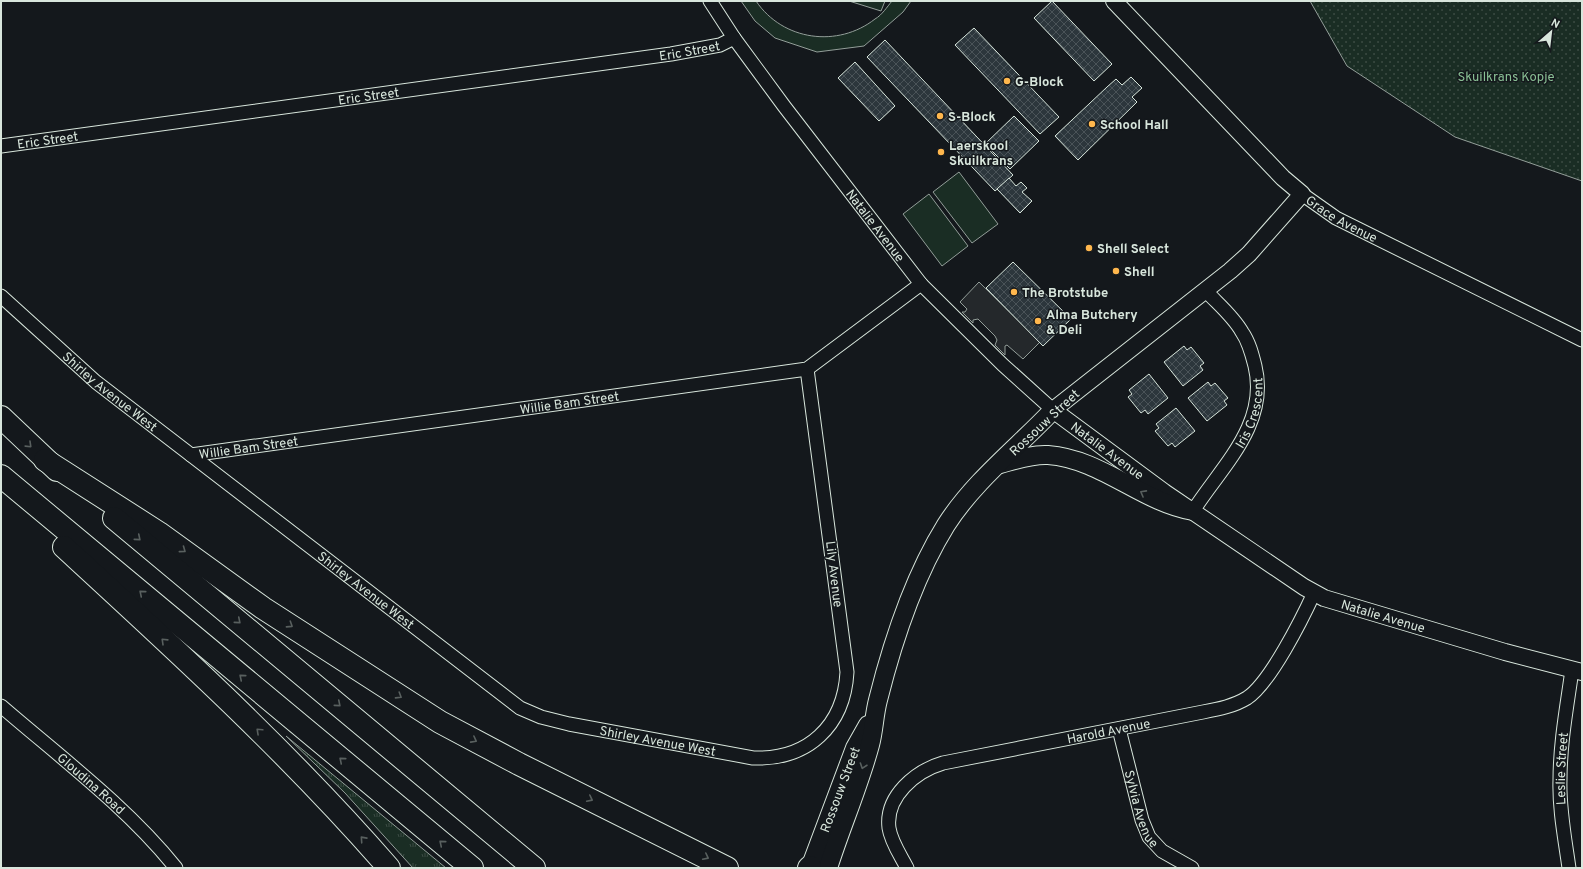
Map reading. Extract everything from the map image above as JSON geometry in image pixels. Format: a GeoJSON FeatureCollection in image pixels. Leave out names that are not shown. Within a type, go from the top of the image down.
{"type":"FeatureCollection","features":[{"type":"Feature","properties":{"kind":"highway"},"geometry":{"type":"LineString","coordinates":[[1,417],[45,460],[534,868]]}},
{"type":"Feature","properties":{"kind":"highway"},"geometry":{"type":"LineString","coordinates":[[45,460],[159,533],[263,608],[440,722],[519,764],[727,868]]}},
{"type":"Feature","properties":{"kind":"highway"},"geometry":{"type":"LineString","coordinates":[[1,476],[472,868]]}},
{"type":"Feature","properties":{"kind":"highway"},"geometry":{"type":"LineString","coordinates":[[1,487],[274,745],[389,868]]}},
{"type":"Feature","properties":{"kind":"main road","name":"Rossouw Street"},"geometry":{"type":"LineString","coordinates":[[814,868],[855,748],[875,714],[907,607],[928,556],[947,524],[963,503],[999,464],[1053,410]]}},
{"type":"Feature","properties":{"kind":"main road"},"geometry":{"type":"LineString","coordinates":[[999,464],[1046,455],[1067,458],[1095,467],[1175,508],[1193,511]]}},
{"type":"Feature","properties":{"kind":"street","name":"Natalie Avenue"},"geometry":{"type":"LineString","coordinates":[[710,1],[734,38],[921,284],[1003,364],[1053,410],[1193,511],[1314,592],[1334,601],[1427,629],[1577,671]]}},
{"type":"Feature","properties":{"kind":"street","name":"Grace Avenue"},"geometry":{"type":"LineString","coordinates":[[1114,1],[1283,178],[1302,194],[1336,218],[1582,340]]}},
{"type":"Feature","properties":{"kind":"street","name":"Eric Street"},"geometry":{"type":"LineString","coordinates":[[1,146],[671,54],[720,46],[734,38]]}},
{"type":"Feature","properties":{"kind":"street","name":"Rossouw Street"},"geometry":{"type":"LineString","coordinates":[[1053,410],[1206,291],[1249,254],[1302,194]]}},
{"type":"Feature","properties":{"kind":"street","name":"Willie Bam Street"},"geometry":{"type":"LineString","coordinates":[[191,455],[807,369],[921,284]]}},
{"type":"Feature","properties":{"kind":"street","name":"Iris Crescent"},"geometry":{"type":"LineString","coordinates":[[1193,511],[1248,432],[1254,415],[1258,391],[1256,371],[1246,338],[1236,323],[1206,291]]}},
{"type":"Feature","properties":{"kind":"street","name":"Shirley Avenue West"},"geometry":{"type":"LineString","coordinates":[[1,296],[96,382],[505,697],[527,711],[541,717],[569,724],[716,752],[766,758],[789,754]]}},
{"type":"Feature","properties":{"kind":"street","name":"Lily Avenue"},"geometry":{"type":"LineString","coordinates":[[789,754],[808,745],[820,736],[832,723],[842,704],[847,677],[839,601],[807,369]]}},
{"type":"Feature","properties":{"kind":"street","name":"Harold Avenue"},"geometry":{"type":"LineString","coordinates":[[907,868],[889,827],[890,816],[895,801],[913,778],[929,767],[942,763],[1225,707],[1247,698],[1266,679],[1314,592]]}},
{"type":"Feature","properties":{"kind":"street","name":"Leslie Street"},"geometry":{"type":"LineString","coordinates":[[1569,868],[1562,819],[1560,778],[1577,671]]}},
{"type":"Feature","properties":{"kind":"street","name":"Gloudina Road"},"geometry":{"type":"LineString","coordinates":[[1,706],[128,816],[162,851],[176,868]]}},
{"type":"Feature","properties":{"kind":"street","name":"Sylvia Avenue"},"geometry":{"type":"LineString","coordinates":[[1119,729],[1142,820],[1149,836],[1162,851],[1192,868]]}},
{"type":"Feature","properties":{"kind":"green space"},"geometry":{"type":"Polygon","coordinates":[[[741,1],[756,1],[767,14],[781,25],[796,32],[812,36],[828,37],[845,34],[860,28],[880,15],[892,1],[911,1],[903,12],[864,46],[817,52],[775,38],[755,21],[741,1]]]}},
{"type":"Feature","properties":{"kind":"green space"},"geometry":{"type":"Polygon","coordinates":[[[849,1],[885,1],[881,11],[849,1]]]}},
{"type":"Feature","properties":{"kind":"green space","name":"Skuilkrans Kopje"},"geometry":{"type":"Polygon","coordinates":[[[1310,1],[1582,1],[1582,181],[1455,137],[1347,66],[1310,1]]]}},
{"type":"Feature","properties":{"kind":"green space"},"geometry":{"type":"Polygon","coordinates":[[[959,172],[998,224],[972,243],[933,192],[959,172]]]}},
{"type":"Feature","properties":{"kind":"green space"},"geometry":{"type":"Polygon","coordinates":[[[929,194],[968,246],[942,266],[903,214],[929,194]]]}},
{"type":"Feature","properties":{"kind":"green space"},"geometry":{"type":"Polygon","coordinates":[[[286,736],[446,868],[413,868],[345,793],[286,736]]]}},
{"type":"Feature","properties":{"kind":"shaded area"},"geometry":{"type":"Polygon","coordinates":[[[979,282],[1040,342],[1023,359],[1007,345],[1005,346],[1005,355],[995,345],[997,340],[995,336],[978,319],[973,320],[973,323],[962,312],[965,312],[967,309],[960,302],[979,282]]]}},
{"type":"Feature","properties":{"kind":"building"},"geometry":{"type":"Polygon","coordinates":[[[1052,1],[1112,64],[1094,81],[1034,18],[1052,1]]]}},
{"type":"Feature","properties":{"kind":"building","name":"G-Block"},"geometry":{"type":"Polygon","coordinates":[[[974,28],[1059,117],[1040,134],[955,45],[974,28]]]}},
{"type":"Feature","properties":{"kind":"building","name":"S-Block"},"geometry":{"type":"Polygon","coordinates":[[[885,40],[1013,175],[995,191],[867,57],[885,40]]]}},
{"type":"Feature","properties":{"kind":"building"},"geometry":{"type":"Polygon","coordinates":[[[855,62],[895,106],[879,121],[838,78],[855,62]]]}},
{"type":"Feature","properties":{"kind":"building","name":"School Hall"},"geometry":{"type":"Polygon","coordinates":[[[1131,77],[1142,88],[1132,97],[1137,102],[1078,160],[1055,136],[1116,79],[1122,85],[1131,77]]]}},
{"type":"Feature","properties":{"kind":"building"},"geometry":{"type":"Polygon","coordinates":[[[1014,116],[1039,141],[1010,169],[985,144],[1014,116]]]}},
{"type":"Feature","properties":{"kind":"building"},"geometry":{"type":"Polygon","coordinates":[[[1009,178],[1016,186],[1021,182],[1027,188],[1022,192],[1032,201],[1020,213],[997,189],[1009,178]]]}},
{"type":"Feature","properties":{"kind":"building"},"geometry":{"type":"Polygon","coordinates":[[[1013,262],[1071,319],[1043,346],[986,288],[1013,262]]]}},
{"type":"Feature","properties":{"kind":"building"},"geometry":{"type":"Polygon","coordinates":[[[1184,346],[1187,350],[1191,347],[1204,363],[1200,366],[1203,370],[1183,386],[1164,362],[1184,346]]]}},
{"type":"Feature","properties":{"kind":"building"},"geometry":{"type":"Polygon","coordinates":[[[1149,374],[1168,398],[1148,414],[1145,410],[1141,413],[1128,397],[1132,394],[1129,390],[1149,374]]]}},
{"type":"Feature","properties":{"kind":"building"},"geometry":{"type":"Polygon","coordinates":[[[1208,382],[1211,386],[1215,383],[1228,398],[1224,401],[1227,405],[1207,421],[1188,398],[1208,382]]]}},
{"type":"Feature","properties":{"kind":"building"},"geometry":{"type":"Polygon","coordinates":[[[1176,408],[1195,431],[1175,447],[1172,443],[1168,446],[1155,431],[1159,428],[1156,424],[1176,408]]]}},
{"type":"Feature","properties":{"kind":"place","name":"G-Block"},"geometry":{"type":"Point","coordinates":[1007,81]}},
{"type":"Feature","properties":{"kind":"place","name":"S-Block"},"geometry":{"type":"Point","coordinates":[940,116]}},
{"type":"Feature","properties":{"kind":"place","name":"School Hall"},"geometry":{"type":"Point","coordinates":[1092,124]}},
{"type":"Feature","properties":{"kind":"place","name":"Laerskool Skuilkrans"},"geometry":{"type":"Point","coordinates":[941,152]}},
{"type":"Feature","properties":{"kind":"place","name":"Shell Select"},"geometry":{"type":"Point","coordinates":[1089,248]}},
{"type":"Feature","properties":{"kind":"place","name":"Shell"},"geometry":{"type":"Point","coordinates":[1116,271]}},
{"type":"Feature","properties":{"kind":"place","name":"The Brotstube"},"geometry":{"type":"Point","coordinates":[1014,292]}},
{"type":"Feature","properties":{"kind":"place","name":"Alma Butchery & Deli"},"geometry":{"type":"Point","coordinates":[1038,321]}}]}
